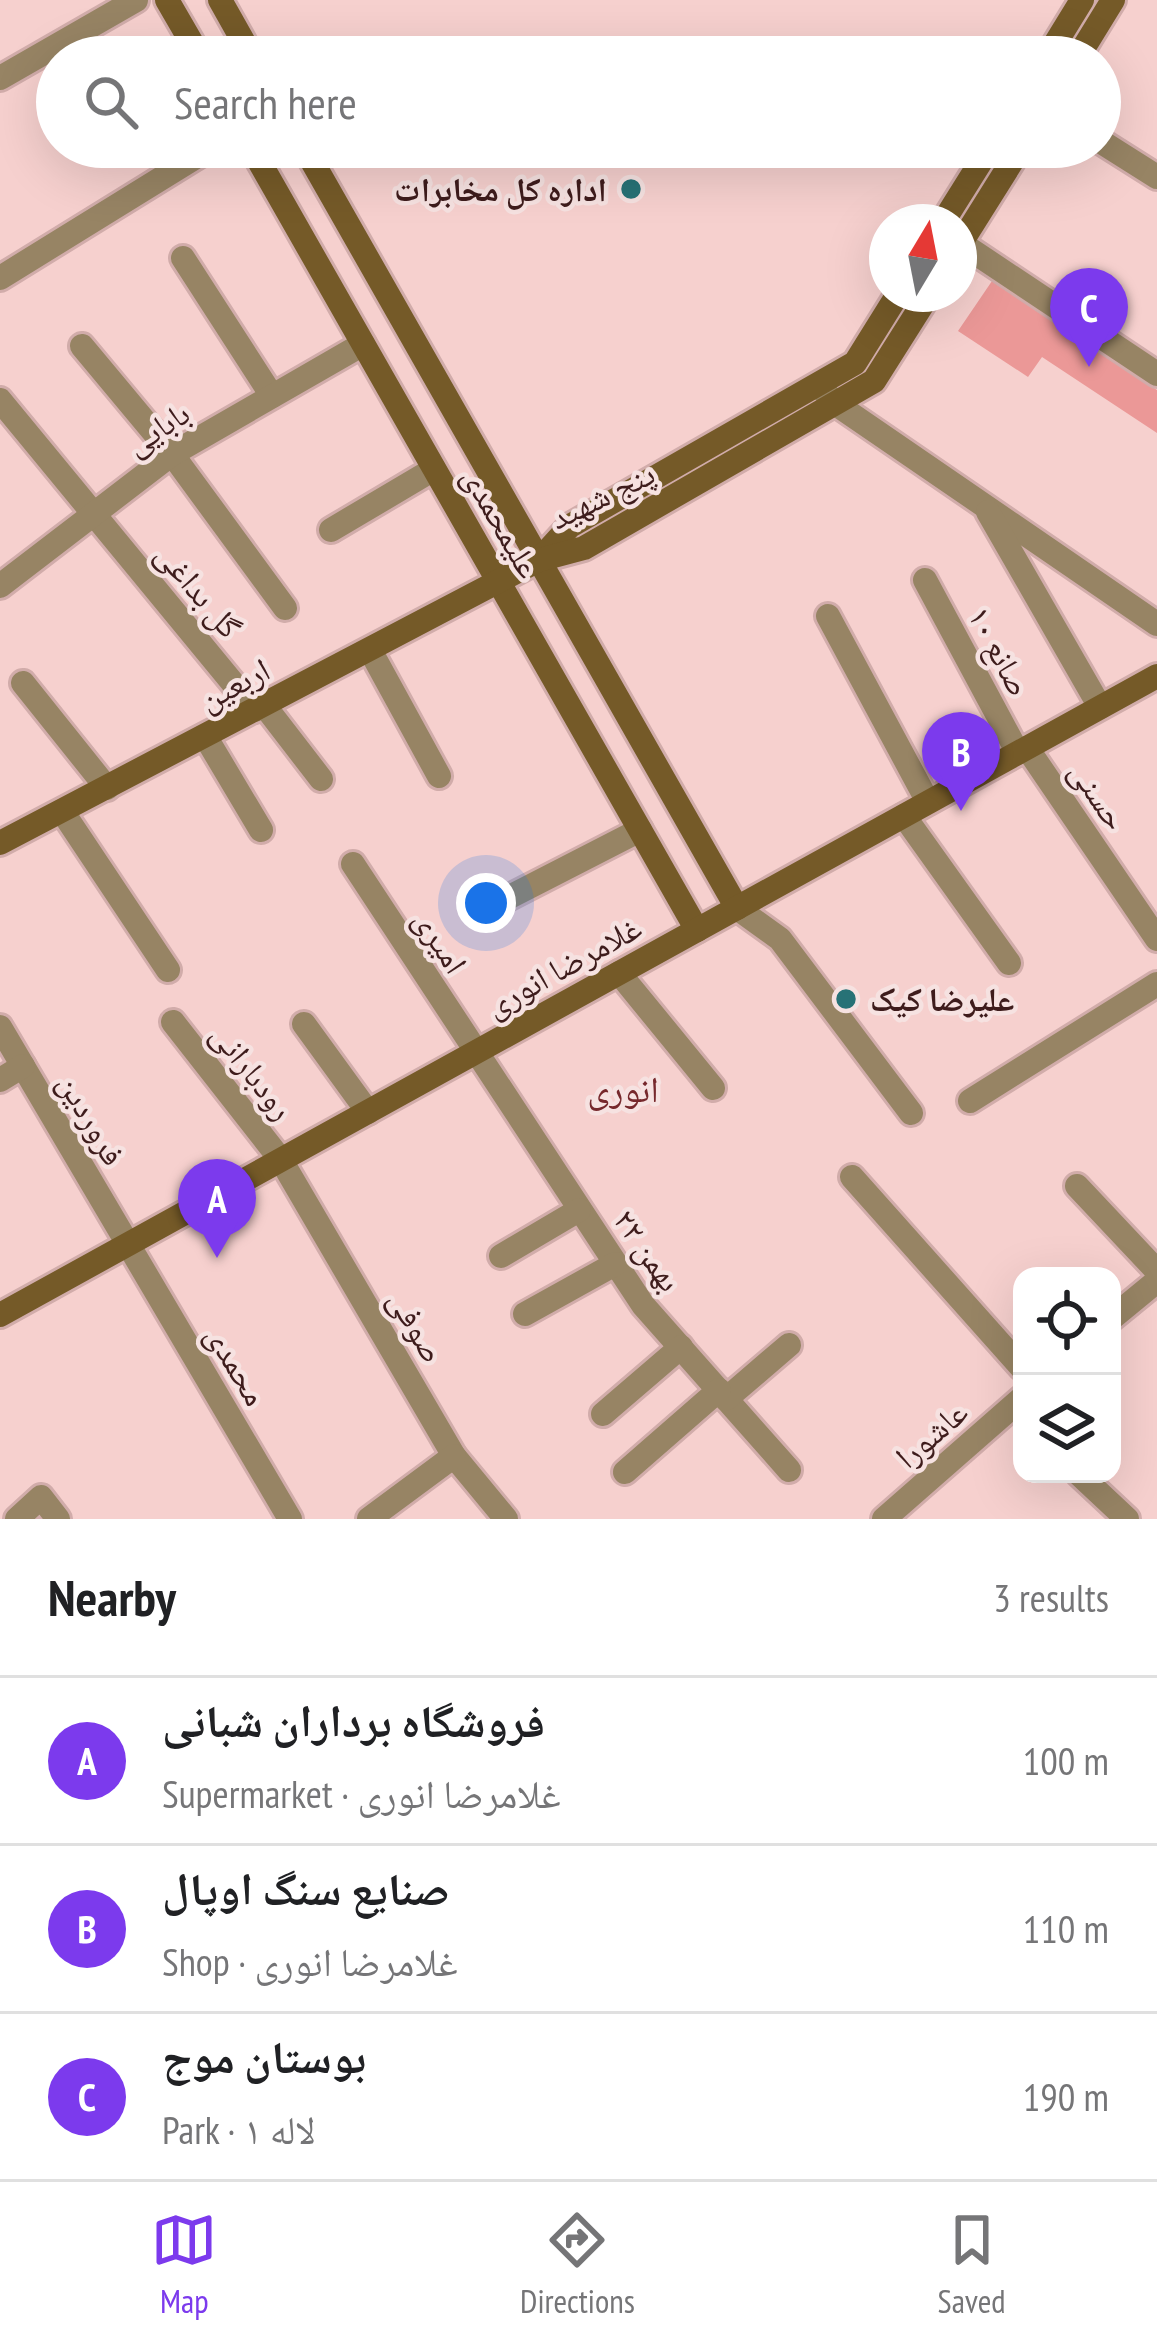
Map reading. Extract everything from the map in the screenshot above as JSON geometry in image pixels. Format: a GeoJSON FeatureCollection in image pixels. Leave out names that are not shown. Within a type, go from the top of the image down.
{"type":"FeatureCollection","features":[{"type":"Feature","properties":{"kind":"street"},"geometry":{"type":"LineString","coordinates":[[73,36],[136,0]]}},
{"type":"Feature","properties":{"kind":"street"},"geometry":{"type":"LineString","coordinates":[[167,0],[188,36]]}},
{"type":"Feature","properties":{"kind":"street"},"geometry":{"type":"LineString","coordinates":[[220,0],[241,36]]}},
{"type":"Feature","properties":{"kind":"street"},"geometry":{"type":"LineString","coordinates":[[1060,36],[1082,0]]}},
{"type":"Feature","properties":{"kind":"street"},"geometry":{"type":"LineString","coordinates":[[1091,36],[1113,0]]}},
{"type":"Feature","properties":{"kind":"street"},"geometry":{"type":"LineString","coordinates":[[0,78],[36,57]]}},
{"type":"Feature","properties":{"kind":"street"},"geometry":{"type":"LineString","coordinates":[[1121,154],[1157,177]]}},
{"type":"Feature","properties":{"kind":"street"},"geometry":{"type":"LineString","coordinates":[[0,278],[178,168]]}},
{"type":"Feature","properties":{"kind":"street","name":"علیمحمدی"},"geometry":{"type":"LineString","coordinates":[[263,168],[697,930]]}},
{"type":"Feature","properties":{"kind":"street","name":"علیمحمدی"},"geometry":{"type":"LineString","coordinates":[[316,168],[737,908]]}},
{"type":"Feature","properties":{"kind":"street"},"geometry":{"type":"LineString","coordinates":[[954,204],[977,168]]}},
{"type":"Feature","properties":{"kind":"street"},"geometry":{"type":"LineString","coordinates":[[977,217],[1008,168]]}},
{"type":"Feature","properties":{"kind":"street"},"geometry":{"type":"LineString","coordinates":[[977,255],[1157,374]]}},
{"type":"Feature","properties":{"kind":"street"},"geometry":{"type":"LineString","coordinates":[[183,258],[272,396]]}},
{"type":"Feature","properties":{"kind":"street","name":"پنج شهید"},"geometry":{"type":"LineString","coordinates":[[539,560],[570,526],[855,363],[887,312]]}},
{"type":"Feature","properties":{"kind":"street","name":"پنج شهید"},"geometry":{"type":"LineString","coordinates":[[539,560],[584,548],[874,382],[918,312]]}},
{"type":"Feature","properties":{"kind":"street"},"geometry":{"type":"LineString","coordinates":[[363,344],[404,322]]}},
{"type":"Feature","properties":{"kind":"street","name":"بابایی"},"geometry":{"type":"LineString","coordinates":[[0,586],[172,454],[363,344]]}},
{"type":"Feature","properties":{"kind":"street"},"geometry":{"type":"LineString","coordinates":[[82,346],[172,454],[285,608]]}},
{"type":"Feature","properties":{"kind":"street"},"geometry":{"type":"LineString","coordinates":[[817,384],[836,404],[1157,624]]}},
{"type":"Feature","properties":{"kind":"street","name":"گل بداغی"},"geometry":{"type":"LineString","coordinates":[[0,400],[321,779]]}},
{"type":"Feature","properties":{"kind":"street"},"geometry":{"type":"LineString","coordinates":[[331,530],[434,469]]}},
{"type":"Feature","properties":{"kind":"street"},"geometry":{"type":"LineString","coordinates":[[984,505],[1100,707]]}},
{"type":"Feature","properties":{"kind":"street","name":"اربعین"},"geometry":{"type":"LineString","coordinates":[[0,843],[539,560]]}},
{"type":"Feature","properties":{"kind":"street","name":"صانع ۱۰"},"geometry":{"type":"LineString","coordinates":[[925,580],[1022,750]]}},
{"type":"Feature","properties":{"kind":"street"},"geometry":{"type":"LineString","coordinates":[[829,616],[928,802]]}},
{"type":"Feature","properties":{"kind":"street"},"geometry":{"type":"LineString","coordinates":[[370,650],[440,776]]}},
{"type":"Feature","properties":{"kind":"street","name":"غلامرضا انوری"},"geometry":{"type":"LineString","coordinates":[[0,1315],[1157,676]]}},
{"type":"Feature","properties":{"kind":"street"},"geometry":{"type":"LineString","coordinates":[[23,683],[106,788]]}},
{"type":"Feature","properties":{"kind":"street"},"geometry":{"type":"LineString","coordinates":[[205,736],[261,830]]}},
{"type":"Feature","properties":{"kind":"street","name":"حسنی"},"geometry":{"type":"LineString","coordinates":[[1022,750],[1157,939]]}},
{"type":"Feature","properties":{"kind":"street"},"geometry":{"type":"LineString","coordinates":[[62,811],[168,970]]}},
{"type":"Feature","properties":{"kind":"street"},"geometry":{"type":"LineString","coordinates":[[904,816],[1009,963]]}},
{"type":"Feature","properties":{"kind":"street"},"geometry":{"type":"LineString","coordinates":[[496,904],[640,830]]}},
{"type":"Feature","properties":{"kind":"street","name":"امیری"},"geometry":{"type":"LineString","coordinates":[[353,864],[474,1053]]}},
{"type":"Feature","properties":{"kind":"street"},"geometry":{"type":"LineString","coordinates":[[737,908],[780,939],[911,1113]]}},
{"type":"Feature","properties":{"kind":"street"},"geometry":{"type":"LineString","coordinates":[[619,973],[713,1088]]}},
{"type":"Feature","properties":{"kind":"street"},"geometry":{"type":"LineString","coordinates":[[970,1101],[1157,984]]}},
{"type":"Feature","properties":{"kind":"street","name":"رودبارانی"},"geometry":{"type":"LineString","coordinates":[[173,1022],[281,1160]]}},
{"type":"Feature","properties":{"kind":"street"},"geometry":{"type":"LineString","coordinates":[[304,1024],[368,1112]]}},
{"type":"Feature","properties":{"kind":"street","name":"فروردین"},"geometry":{"type":"LineString","coordinates":[[0,1027],[127,1245]]}},
{"type":"Feature","properties":{"kind":"street","name":"۲۲ بهمن"},"geometry":{"type":"LineString","coordinates":[[474,1053],[643,1305],[789,1470]]}},
{"type":"Feature","properties":{"kind":"street"},"geometry":{"type":"LineString","coordinates":[[0,1080],[23,1066]]}},
{"type":"Feature","properties":{"kind":"street","name":"صوفی"},"geometry":{"type":"LineString","coordinates":[[281,1160],[454,1456],[506,1519]]}},
{"type":"Feature","properties":{"kind":"street"},"geometry":{"type":"LineString","coordinates":[[852,1177],[1013,1358]]}},
{"type":"Feature","properties":{"kind":"street"},"geometry":{"type":"LineString","coordinates":[[1077,1186],[1157,1271]]}},
{"type":"Feature","properties":{"kind":"street"},"geometry":{"type":"LineString","coordinates":[[501,1256],[579,1210]]}},
{"type":"Feature","properties":{"kind":"street","name":"محمدی"},"geometry":{"type":"LineString","coordinates":[[127,1245],[290,1519]]}},
{"type":"Feature","properties":{"kind":"street"},"geometry":{"type":"LineString","coordinates":[[525,1314],[615,1264]]}},
{"type":"Feature","properties":{"kind":"street"},"geometry":{"type":"LineString","coordinates":[[1121,1311],[1157,1281]]}},
{"type":"Feature","properties":{"kind":"street"},"geometry":{"type":"LineString","coordinates":[[626,1472],[789,1345]]}},
{"type":"Feature","properties":{"kind":"street"},"geometry":{"type":"LineString","coordinates":[[603,1414],[681,1347]]}},
{"type":"Feature","properties":{"kind":"street","name":"عاشورا"},"geometry":{"type":"LineString","coordinates":[[884,1519],[1013,1406]]}},
{"type":"Feature","properties":{"kind":"street"},"geometry":{"type":"LineString","coordinates":[[369,1519],[454,1456]]}},
{"type":"Feature","properties":{"kind":"street"},"geometry":{"type":"LineString","coordinates":[[1089,1483],[1127,1519]]}},
{"type":"Feature","properties":{"kind":"street"},"geometry":{"type":"LineString","coordinates":[[17,1519],[41,1497],[58,1519]]}},
{"type":"Feature","properties":{"kind":"shaded area"},"geometry":{"type":"Polygon","coordinates":[[[992,281],[1157,390],[1157,433],[1042,357],[1028,377],[958,331],[971,312],[977,312],[977,303],[992,281]]]}},
{"type":"Feature","properties":{"kind":"place","name":"اداره کل مخابرات"},"geometry":{"type":"Point","coordinates":[631,189]}},
{"type":"Feature","properties":{"kind":"place","name":"بوستان موج"},"geometry":{"type":"Point","coordinates":[1089,367]}},
{"type":"Feature","properties":{"kind":"place","name":"صنایع سنگ اوپال"},"geometry":{"type":"Point","coordinates":[961,811]}},
{"type":"Feature","properties":{"kind":"place","name":"علیرضا کیک"},"geometry":{"type":"Point","coordinates":[846,999]}},
{"type":"Feature","properties":{"kind":"place","name":"فروشگاه برداران شبانی"},"geometry":{"type":"Point","coordinates":[217,1258]}},
{"type":"Feature","properties":{"kind":"district","name":"انوری"},"geometry":{"type":"Point","coordinates":[623,1089]}}]}
